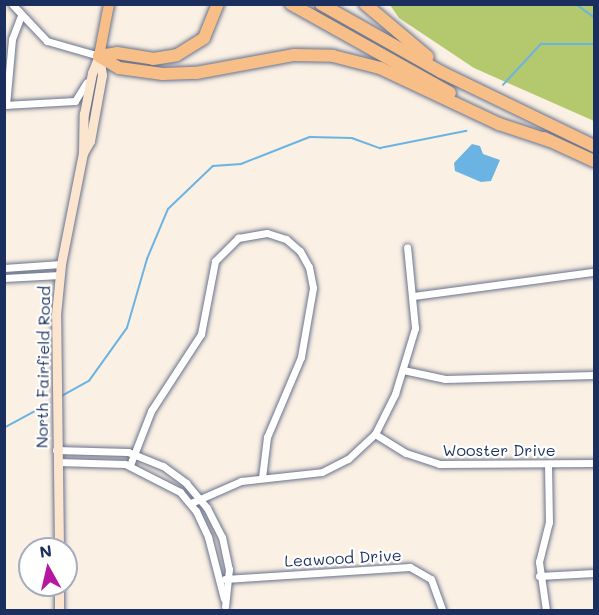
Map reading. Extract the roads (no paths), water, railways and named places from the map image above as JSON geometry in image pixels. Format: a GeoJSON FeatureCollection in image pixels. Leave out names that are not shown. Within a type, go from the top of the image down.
{"type":"FeatureCollection","features":[{"type":"Feature","properties":{"kind":"highway"},"geometry":{"type":"LineString","coordinates":[[99,56],[117,53],[153,59],[177,55],[204,38],[218,4]]}},
{"type":"Feature","properties":{"kind":"highway"},"geometry":{"type":"LineString","coordinates":[[291,4],[446,91],[594,161]]}},
{"type":"Feature","properties":{"kind":"highway"},"geometry":{"type":"LineString","coordinates":[[321,4],[485,94],[594,146]]}},
{"type":"Feature","properties":{"kind":"highway"},"geometry":{"type":"LineString","coordinates":[[365,4],[416,48],[485,94]]}},
{"type":"Feature","properties":{"kind":"highway"},"geometry":{"type":"LineString","coordinates":[[99,56],[119,68],[162,74],[196,73],[294,55],[350,59],[380,68],[499,124],[550,141]]}},
{"type":"Feature","properties":{"kind":"main road","name":"North Fairfield Road"},"geometry":{"type":"LineString","coordinates":[[59,537],[56,340],[60,274],[83,153],[92,73],[99,56],[109,4]]}},
{"type":"Feature","properties":{"kind":"main road","name":"North Fairfield Road"},"geometry":{"type":"LineString","coordinates":[[83,153],[90,141],[102,75],[99,56]]}},
{"type":"Feature","properties":{"kind":"street"},"geometry":{"type":"LineString","coordinates":[[12,4],[38,34],[55,45],[99,56]]}},
{"type":"Feature","properties":{"kind":"street"},"geometry":{"type":"LineString","coordinates":[[21,15],[12,39],[5,105],[63,103],[81,95],[92,73]]}},
{"type":"Feature","properties":{"kind":"street"},"geometry":{"type":"LineString","coordinates":[[130,465],[151,411],[201,334],[215,261],[238,238],[267,233],[286,239],[300,251],[309,267],[313,288],[301,357],[292,387],[267,437],[262,478]]}},
{"type":"Feature","properties":{"kind":"street"},"geometry":{"type":"LineString","coordinates":[[191,503],[241,481],[322,472],[348,459],[375,434],[404,370],[415,328],[407,247]]}},
{"type":"Feature","properties":{"kind":"street"},"geometry":{"type":"LineString","coordinates":[[4,268],[61,264]]}},
{"type":"Feature","properties":{"kind":"street"},"geometry":{"type":"LineString","coordinates":[[413,296],[594,272]]}},
{"type":"Feature","properties":{"kind":"street"},"geometry":{"type":"LineString","coordinates":[[4,278],[60,274]]}},
{"type":"Feature","properties":{"kind":"street"},"geometry":{"type":"LineString","coordinates":[[404,370],[445,379],[594,375]]}},
{"type":"Feature","properties":{"kind":"street","name":"Wooster Drive"},"geometry":{"type":"LineString","coordinates":[[375,434],[406,453],[439,464],[594,463]]}},
{"type":"Feature","properties":{"kind":"street"},"geometry":{"type":"LineString","coordinates":[[56,450],[93,448],[134,454],[170,471],[201,498],[222,537],[228,579],[226,608]]}},
{"type":"Feature","properties":{"kind":"street"},"geometry":{"type":"LineString","coordinates":[[57,462],[130,465],[168,483],[191,503],[208,537],[226,608]]}},
{"type":"Feature","properties":{"kind":"street"},"geometry":{"type":"LineString","coordinates":[[546,610],[539,576],[549,522],[548,464]]}},
{"type":"Feature","properties":{"kind":"street","name":"Leawood Drive"},"geometry":{"type":"LineString","coordinates":[[219,580],[410,567],[430,579],[442,610]]}},
{"type":"Feature","properties":{"kind":"street"},"geometry":{"type":"LineString","coordinates":[[539,576],[594,573]]}},
{"type":"Feature","properties":{"kind":"water"},"geometry":{"type":"Polygon","coordinates":[[[472,144],[480,146],[483,154],[500,160],[491,181],[481,182],[455,171],[454,163],[472,144]]]}},
{"type":"Feature","properties":{"kind":"waterway"},"geometry":{"type":"LineString","coordinates":[[576,4],[594,17]]}},
{"type":"Feature","properties":{"kind":"waterway"},"geometry":{"type":"LineString","coordinates":[[503,85],[541,44],[594,44]]}},
{"type":"Feature","properties":{"kind":"waterway"},"geometry":{"type":"LineString","coordinates":[[60,397],[89,381],[127,328],[147,259],[168,209],[213,166],[241,164],[310,137],[352,138],[380,148],[466,131]]}},
{"type":"Feature","properties":{"kind":"waterway"},"geometry":{"type":"LineString","coordinates":[[4,428],[50,403]]}}]}
